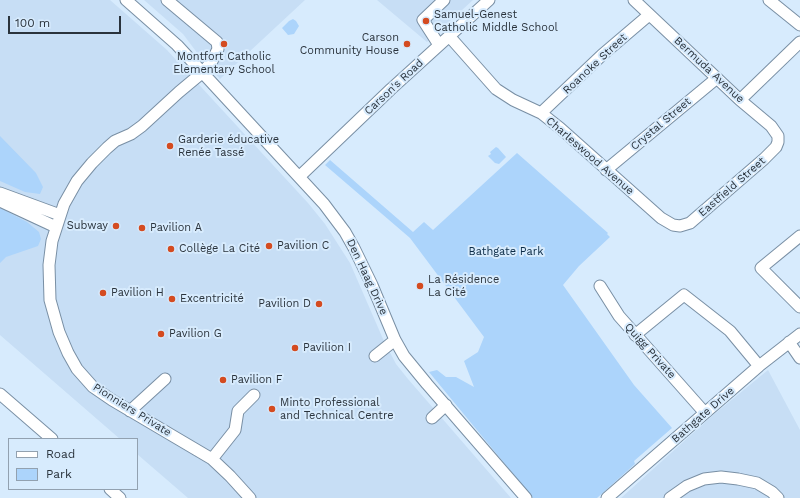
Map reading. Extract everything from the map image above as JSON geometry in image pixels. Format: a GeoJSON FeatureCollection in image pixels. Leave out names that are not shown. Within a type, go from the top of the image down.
{"type":"FeatureCollection","features":[{"type":"Feature","properties":{"kind":"street","name":"Pionniers Private"},"geometry":{"type":"LineString","coordinates":[[167,0],[217,42],[218,49],[212,61],[203,72],[142,126],[131,134],[116,141],[97,158],[77,181],[60,215],[52,241],[49,289],[53,311],[64,345],[77,368],[93,387],[130,411],[212,459],[250,498]]}},
{"type":"Feature","properties":{"kind":"street"},"geometry":{"type":"LineString","coordinates":[[439,45],[423,20],[444,0]]}},
{"type":"Feature","properties":{"kind":"street","name":"Carson's Road"},"geometry":{"type":"LineString","coordinates":[[300,176],[489,0]]}},
{"type":"Feature","properties":{"kind":"street","name":"Bermuda Avenue"},"geometry":{"type":"LineString","coordinates":[[634,0],[740,100],[771,126],[778,136],[778,142]]}},
{"type":"Feature","properties":{"kind":"street"},"geometry":{"type":"LineString","coordinates":[[769,0],[800,25]]}},
{"type":"Feature","properties":{"kind":"street","name":"Den Haag Drive"},"geometry":{"type":"LineString","coordinates":[[132,2],[203,72],[300,176],[336,218],[354,248],[369,278],[395,340],[404,356],[526,498]]}},
{"type":"Feature","properties":{"kind":"street","name":"Roanoke Street"},"geometry":{"type":"LineString","coordinates":[[541,114],[602,55],[649,15]]}},
{"type":"Feature","properties":{"kind":"street","name":"Charleswood Avenue"},"geometry":{"type":"LineString","coordinates":[[449,36],[496,89],[513,100],[541,114],[560,128],[661,218],[673,225],[680,226]]}},
{"type":"Feature","properties":{"kind":"street"},"geometry":{"type":"LineString","coordinates":[[740,100],[800,42]]}},
{"type":"Feature","properties":{"kind":"street","name":"Crystal Street"},"geometry":{"type":"LineString","coordinates":[[606,170],[717,78]]}},
{"type":"Feature","properties":{"kind":"street","name":"Eastfield Street"},"geometry":{"type":"LineString","coordinates":[[680,226],[690,223],[764,159],[776,147],[778,142]]}},
{"type":"Feature","properties":{"kind":"street"},"geometry":{"type":"LineString","coordinates":[[0,193],[60,215]]}},
{"type":"Feature","properties":{"kind":"street"},"geometry":{"type":"LineString","coordinates":[[0,201],[56,227]]}},
{"type":"Feature","properties":{"kind":"street"},"geometry":{"type":"LineString","coordinates":[[800,236],[761,268],[800,307]]}},
{"type":"Feature","properties":{"kind":"street","name":"Quigg Private"},"geometry":{"type":"LineString","coordinates":[[600,286],[619,316],[705,413]]}},
{"type":"Feature","properties":{"kind":"street"},"geometry":{"type":"LineString","coordinates":[[635,335],[684,295],[730,331],[759,366]]}},
{"type":"Feature","properties":{"kind":"street","name":"Bathgate Drive"},"geometry":{"type":"LineString","coordinates":[[607,498],[759,366],[800,334]]}},
{"type":"Feature","properties":{"kind":"street"},"geometry":{"type":"LineString","coordinates":[[375,356],[395,340]]}},
{"type":"Feature","properties":{"kind":"street"},"geometry":{"type":"LineString","coordinates":[[789,342],[800,358]]}},
{"type":"Feature","properties":{"kind":"street"},"geometry":{"type":"LineString","coordinates":[[130,411],[165,379]]}},
{"type":"Feature","properties":{"kind":"street"},"geometry":{"type":"LineString","coordinates":[[0,394],[51,438]]}},
{"type":"Feature","properties":{"kind":"street"},"geometry":{"type":"LineString","coordinates":[[212,459],[235,430],[238,412],[254,395]]}},
{"type":"Feature","properties":{"kind":"street"},"geometry":{"type":"LineString","coordinates":[[432,418],[446,405]]}},
{"type":"Feature","properties":{"kind":"street"},"geometry":{"type":"LineString","coordinates":[[670,498],[704,479],[721,477],[738,478],[757,483],[772,492],[778,498]]}},
{"type":"Feature","properties":{"kind":"street"},"geometry":{"type":"LineString","coordinates":[[111,490],[120,498]]}},
{"type":"Feature","properties":{"kind":"shaded area","name":"Collège La Cité"},"geometry":{"type":"Polygon","coordinates":[[[0,0],[110,0],[167,50],[308,203],[325,224],[350,263],[383,339],[396,364],[511,498],[188,498],[138,455],[138,438],[119,438],[0,335],[0,0]]]}},
{"type":"Feature","properties":{"kind":"shaded area","name":"Montfort Catholic Elementary School"},"geometry":{"type":"Polygon","coordinates":[[[144,0],[305,0],[220,79],[183,34],[144,0]]]}},
{"type":"Feature","properties":{"kind":"shaded area","name":"Samuel-Genest Catholic Middle School"},"geometry":{"type":"Polygon","coordinates":[[[377,0],[473,0],[427,42],[377,0]]]}},
{"type":"Feature","properties":{"kind":"shaded area"},"geometry":{"type":"Polygon","coordinates":[[[768,370],[800,430],[800,498],[621,498],[712,416],[768,370]]]}},
{"type":"Feature","properties":{"kind":"green space"},"geometry":{"type":"Polygon","coordinates":[[[293,19],[299,26],[294,34],[288,35],[282,28],[293,19]]]}},
{"type":"Feature","properties":{"kind":"green space"},"geometry":{"type":"Polygon","coordinates":[[[0,136],[36,173],[43,187],[40,194],[25,192],[0,181],[0,136]]]}},
{"type":"Feature","properties":{"kind":"green space"},"geometry":{"type":"Polygon","coordinates":[[[496,147],[506,157],[499,164],[495,163],[488,156],[496,147]]]}},
{"type":"Feature","properties":{"kind":"green space","name":"Bathgate Park"},"geometry":{"type":"Polygon","coordinates":[[[517,153],[608,233],[607,234],[610,237],[579,266],[563,285],[634,385],[672,428],[634,461],[635,464],[597,498],[533,498],[429,372],[437,370],[446,377],[456,377],[474,387],[464,361],[478,352],[484,337],[410,238],[325,165],[330,160],[413,232],[424,222],[433,230],[517,153]]]}},
{"type":"Feature","properties":{"kind":"green space"},"geometry":{"type":"Polygon","coordinates":[[[0,208],[27,222],[39,232],[41,239],[38,246],[6,257],[0,263],[0,208]]]}},
{"type":"Feature","properties":{"kind":"place","name":"Samuel-Genest Catholic Middle School"},"geometry":{"type":"Point","coordinates":[426,21]}},
{"type":"Feature","properties":{"kind":"place","name":"Montfort Catholic Elementary School"},"geometry":{"type":"Point","coordinates":[224,44]}},
{"type":"Feature","properties":{"kind":"place","name":"Carson Community House"},"geometry":{"type":"Point","coordinates":[407,44]}},
{"type":"Feature","properties":{"kind":"place","name":"Garderie éducative Renée Tassé"},"geometry":{"type":"Point","coordinates":[170,146]}},
{"type":"Feature","properties":{"kind":"place","name":"Subway"},"geometry":{"type":"Point","coordinates":[116,226]}},
{"type":"Feature","properties":{"kind":"place","name":"Pavilion A"},"geometry":{"type":"Point","coordinates":[142,228]}},
{"type":"Feature","properties":{"kind":"place","name":"Pavilion C"},"geometry":{"type":"Point","coordinates":[269,246]}},
{"type":"Feature","properties":{"kind":"place","name":"Collège La Cité"},"geometry":{"type":"Point","coordinates":[171,249]}},
{"type":"Feature","properties":{"kind":"place","name":"La Résidence La Cité"},"geometry":{"type":"Point","coordinates":[420,286]}},
{"type":"Feature","properties":{"kind":"place","name":"Pavilion H"},"geometry":{"type":"Point","coordinates":[103,293]}},
{"type":"Feature","properties":{"kind":"place","name":"Excentricité"},"geometry":{"type":"Point","coordinates":[172,299]}},
{"type":"Feature","properties":{"kind":"place","name":"Pavilion D"},"geometry":{"type":"Point","coordinates":[319,304]}},
{"type":"Feature","properties":{"kind":"place","name":"Pavilion G"},"geometry":{"type":"Point","coordinates":[161,334]}},
{"type":"Feature","properties":{"kind":"place","name":"Pavilion I"},"geometry":{"type":"Point","coordinates":[295,348]}},
{"type":"Feature","properties":{"kind":"place","name":"Pavilion F"},"geometry":{"type":"Point","coordinates":[223,380]}},
{"type":"Feature","properties":{"kind":"place","name":"Minto Professional and Technical Centre"},"geometry":{"type":"Point","coordinates":[272,409]}}]}
